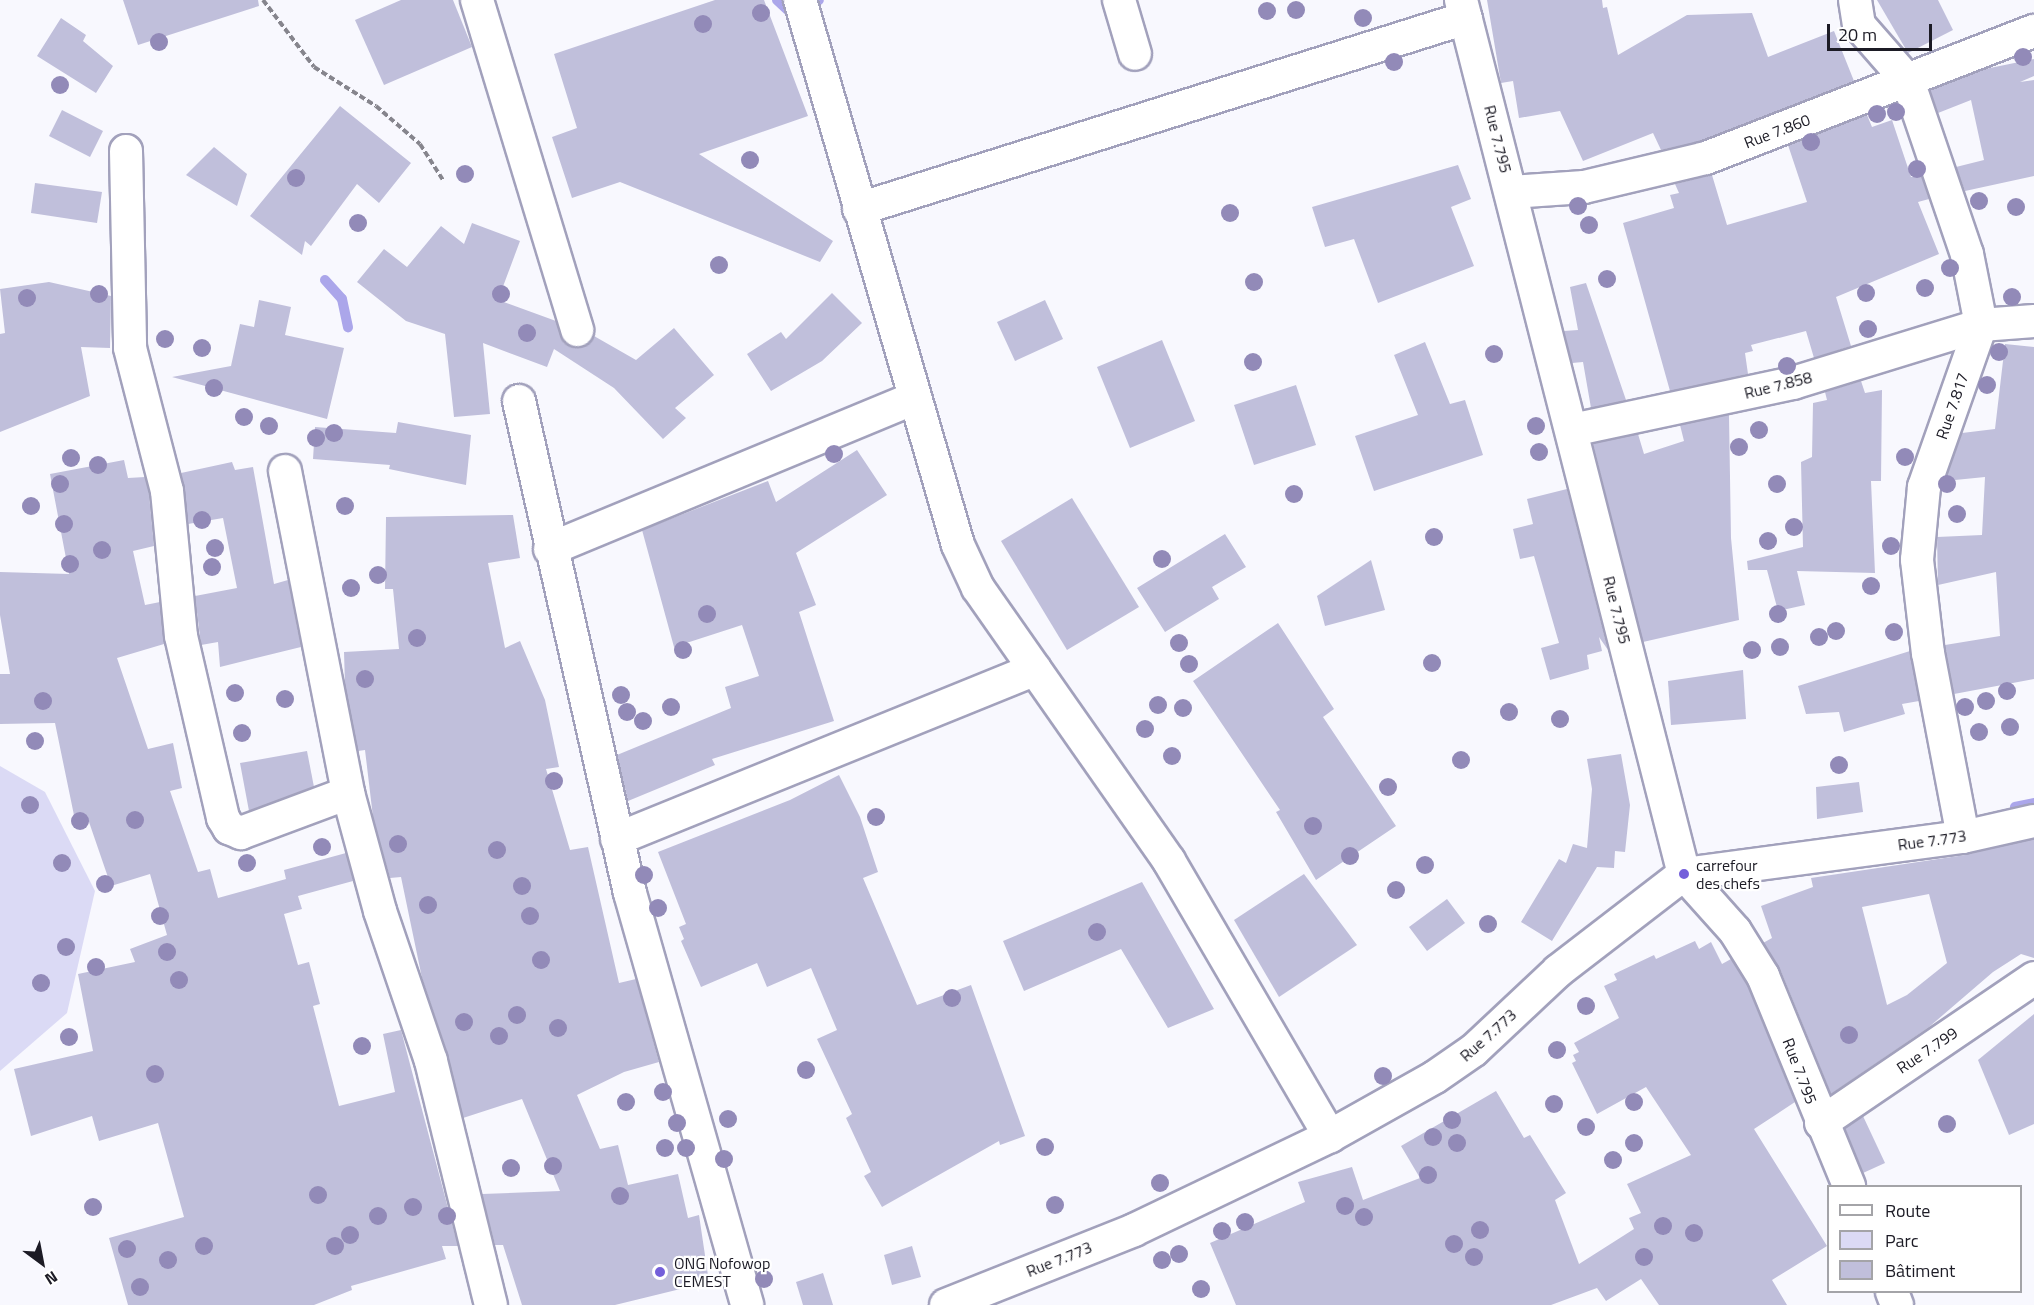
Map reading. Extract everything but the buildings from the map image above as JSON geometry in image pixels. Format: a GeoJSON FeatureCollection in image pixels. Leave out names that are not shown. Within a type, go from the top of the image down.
{"type":"FeatureCollection","features":[{"type":"Feature","properties":{"kind":"street"},"geometry":{"type":"LineString","coordinates":[[477,0],[577,330]]}},
{"type":"Feature","properties":{"kind":"street"},"geometry":{"type":"LineString","coordinates":[[800,0],[958,545],[978,588],[1169,861],[1330,1136]]}},
{"type":"Feature","properties":{"kind":"street"},"geometry":{"type":"LineString","coordinates":[[1119,0],[1135,54]]}},
{"type":"Feature","properties":{"kind":"street"},"geometry":{"type":"LineString","coordinates":[[1855,0],[1859,25],[1908,81],[1967,254],[1981,326]]}},
{"type":"Feature","properties":{"kind":"street"},"geometry":{"type":"LineString","coordinates":[[859,209],[1464,9]]}},
{"type":"Feature","properties":{"kind":"street","name":"Rue 7.795"},"geometry":{"type":"LineString","coordinates":[[1464,9],[1684,874],[1735,931],[1763,976],[1821,1123],[1849,1185]]}},
{"type":"Feature","properties":{"kind":"street","name":"Rue 7.860"},"geometry":{"type":"LineString","coordinates":[[1511,192],[1584,187],[1696,161],[2034,31]]}},
{"type":"Feature","properties":{"kind":"street"},"geometry":{"type":"LineString","coordinates":[[126,151],[130,348],[167,491],[180,626],[223,818],[229,828],[241,833],[348,794]]}},
{"type":"Feature","properties":{"kind":"street","name":"Rue 7.858"},"geometry":{"type":"LineString","coordinates":[[1572,430],[1792,383],[1981,326],[2034,321]]}},
{"type":"Feature","properties":{"kind":"street","name":"Rue 7.817"},"geometry":{"type":"LineString","coordinates":[[1963,837],[1928,653],[1917,550],[1924,487],[1981,326]]}},
{"type":"Feature","properties":{"kind":"street"},"geometry":{"type":"LineString","coordinates":[[550,549],[915,398]]}},
{"type":"Feature","properties":{"kind":"street"},"geometry":{"type":"LineString","coordinates":[[519,401],[550,549],[617,839],[747,1305]]}},
{"type":"Feature","properties":{"kind":"street"},"geometry":{"type":"LineString","coordinates":[[285,471],[348,794],[380,911],[431,1061],[491,1305]]}},
{"type":"Feature","properties":{"kind":"street"},"geometry":{"type":"LineString","coordinates":[[617,839],[1035,669]]}},
{"type":"Feature","properties":{"kind":"street","name":"Rue 7.773"},"geometry":{"type":"LineString","coordinates":[[946,1305],[977,1299],[1134,1230],[1330,1136],[1436,1077],[1474,1050],[1558,971],[1684,874],[1963,837],[2034,821]]}},
{"type":"Feature","properties":{"kind":"street","name":"Rue 7.799"},"geometry":{"type":"LineString","coordinates":[[1821,1123],[2034,978]]}},
{"type":"Feature","properties":{"kind":"path"},"geometry":{"type":"LineString","coordinates":[[263,0],[314,67],[376,106],[420,144],[443,180]]}},
{"type":"Feature","properties":{"kind":"green space"},"geometry":{"type":"Polygon","coordinates":[[[0,766],[45,792],[95,891],[67,1013],[0,1071],[0,766]]]}},
{"type":"Feature","properties":{"kind":"waterway"},"geometry":{"type":"LineString","coordinates":[[777,0],[790,12],[819,0]]}},
{"type":"Feature","properties":{"kind":"waterway"},"geometry":{"type":"LineString","coordinates":[[325,280],[342,299],[348,327]]}},
{"type":"Feature","properties":{"kind":"waterway"},"geometry":{"type":"LineString","coordinates":[[2015,807],[2034,803]]}},
{"type":"Feature","properties":{"kind":"place","name":"carrefour des chefs"},"geometry":{"type":"Point","coordinates":[1684,874]}},
{"type":"Feature","properties":{"kind":"place","name":"ONG Nofowop CEMEST"},"geometry":{"type":"Point","coordinates":[660,1272]}}]}
